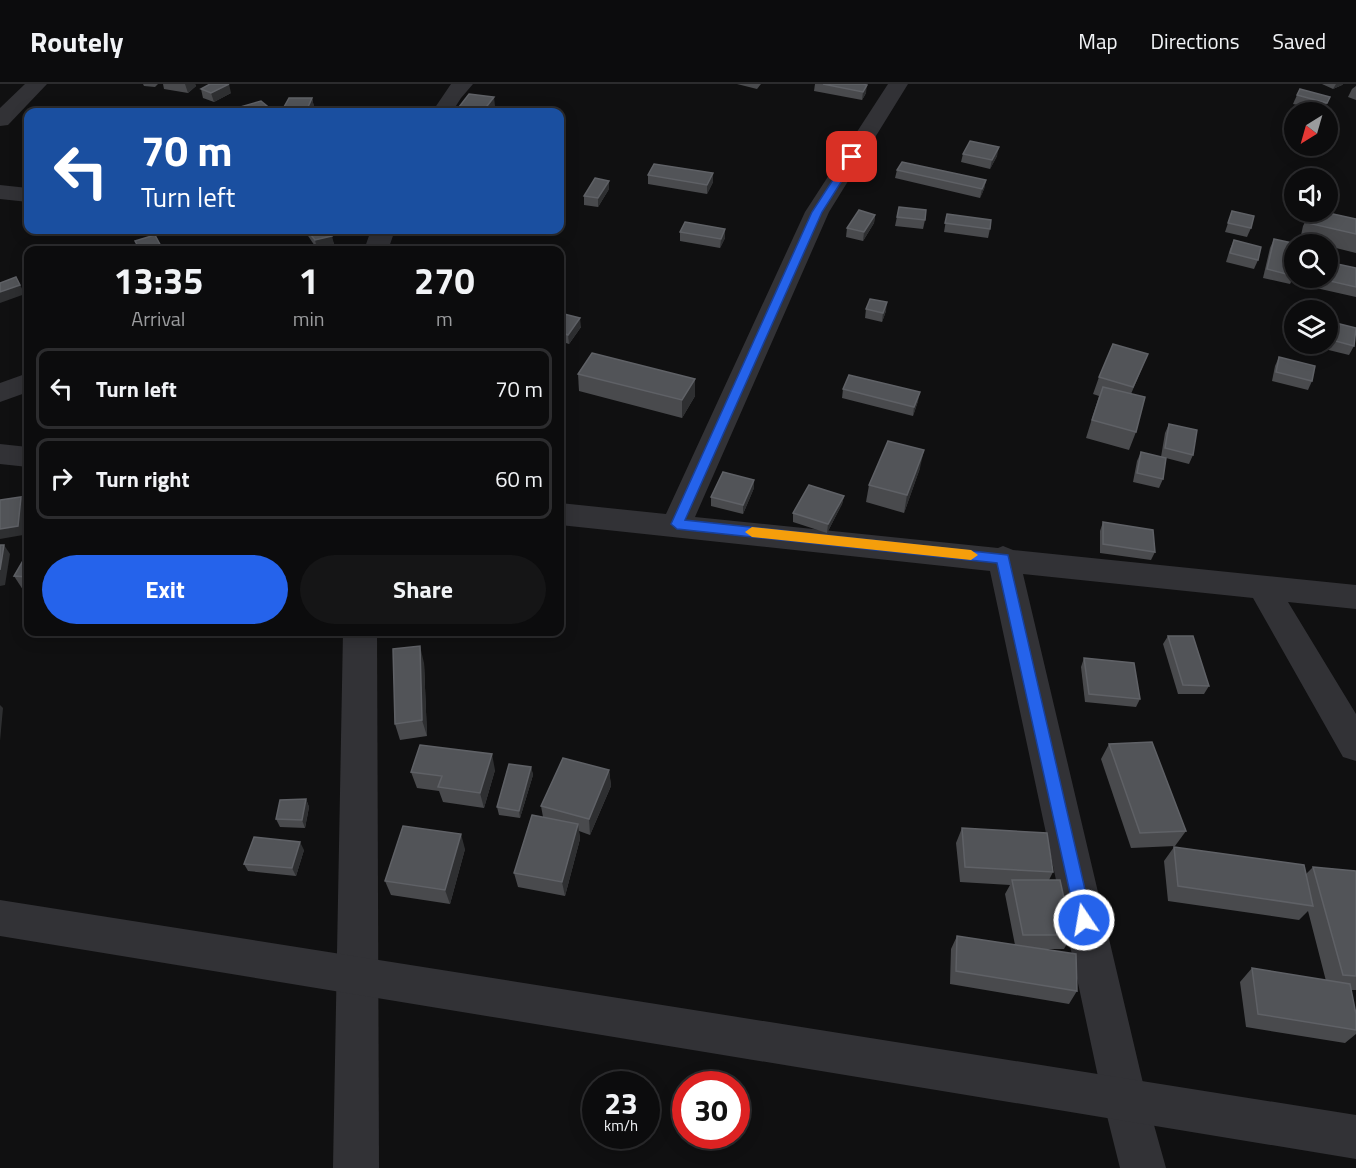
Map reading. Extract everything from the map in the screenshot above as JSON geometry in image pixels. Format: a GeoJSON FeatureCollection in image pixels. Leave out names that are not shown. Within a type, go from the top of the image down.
{"type":"FeatureCollection","features":[{"type":"Feature","properties":{"kind":"street"},"geometry":{"type":"LineString","coordinates":[[0,120],[37,84]]}},
{"type":"Feature","properties":{"kind":"street"},"geometry":{"type":"LineString","coordinates":[[444,108],[452,95],[463,84]]}},
{"type":"Feature","properties":{"kind":"street"},"geometry":{"type":"LineString","coordinates":[[677,524],[817,212],[898,84]]}},
{"type":"Feature","properties":{"kind":"street"},"geometry":{"type":"LineString","coordinates":[[0,192],[24,195]]}},
{"type":"Feature","properties":{"kind":"street"},"geometry":{"type":"LineString","coordinates":[[0,393],[24,384]]}},
{"type":"Feature","properties":{"kind":"street"},"geometry":{"type":"LineString","coordinates":[[0,454],[24,457]]}},
{"type":"Feature","properties":{"kind":"street"},"geometry":{"type":"LineString","coordinates":[[564,514],[1003,558],[1356,597]]}},
{"type":"Feature","properties":{"kind":"street"},"geometry":{"type":"LineString","coordinates":[[1003,558],[1125,1100],[1143,1168]]}},
{"type":"Feature","properties":{"kind":"street"},"geometry":{"type":"LineString","coordinates":[[1263,586],[1356,746]]}},
{"type":"Feature","properties":{"kind":"street"},"geometry":{"type":"LineString","coordinates":[[356,1168],[360,636]]}},
{"type":"Feature","properties":{"kind":"street"},"geometry":{"type":"LineString","coordinates":[[0,918],[1356,1137]]}},
{"type":"Feature","properties":{"kind":"building"},"geometry":{"type":"Polygon","coordinates":[[[210,84],[229,84],[211,93],[201,89],[210,84]]]}},
{"type":"Feature","properties":{"kind":"building"},"geometry":{"type":"Polygon","coordinates":[[[823,84],[863,84],[867,85],[863,92],[823,84]]]}},
{"type":"Feature","properties":{"kind":"building"},"geometry":{"type":"Polygon","coordinates":[[[1300,89],[1330,97],[1328,102],[1323,102],[1297,95],[1300,89]]]}},
{"type":"Feature","properties":{"kind":"building"},"geometry":{"type":"Polygon","coordinates":[[[469,94],[494,97],[486,108],[459,107],[469,94]]]}},
{"type":"Feature","properties":{"kind":"building"},"geometry":{"type":"Polygon","coordinates":[[[289,98],[312,98],[308,107],[284,107],[289,98]]]}},
{"type":"Feature","properties":{"kind":"building"},"geometry":{"type":"Polygon","coordinates":[[[261,101],[267,106],[260,108],[237,108],[261,101]]]}},
{"type":"Feature","properties":{"kind":"building"},"geometry":{"type":"Polygon","coordinates":[[[970,141],[999,147],[992,160],[963,154],[970,141]]]}},
{"type":"Feature","properties":{"kind":"building"},"geometry":{"type":"Polygon","coordinates":[[[902,162],[986,180],[982,189],[897,170],[902,162]]]}},
{"type":"Feature","properties":{"kind":"building"},"geometry":{"type":"Polygon","coordinates":[[[654,164],[713,173],[707,185],[648,175],[654,164]]]}},
{"type":"Feature","properties":{"kind":"building"},"geometry":{"type":"Polygon","coordinates":[[[595,178],[609,181],[598,198],[584,196],[595,178]]]}},
{"type":"Feature","properties":{"kind":"building"},"geometry":{"type":"Polygon","coordinates":[[[899,207],[926,210],[925,220],[897,217],[899,207]]]}},
{"type":"Feature","properties":{"kind":"building"},"geometry":{"type":"Polygon","coordinates":[[[859,210],[875,215],[864,232],[847,228],[859,210]]]}},
{"type":"Feature","properties":{"kind":"building"},"geometry":{"type":"Polygon","coordinates":[[[1232,211],[1254,216],[1251,228],[1228,223],[1232,211]]]}},
{"type":"Feature","properties":{"kind":"building"},"geometry":{"type":"Polygon","coordinates":[[[947,214],[991,220],[990,229],[945,223],[947,214]]]}},
{"type":"Feature","properties":{"kind":"building"},"geometry":{"type":"Polygon","coordinates":[[[1338,215],[1356,219],[1356,234],[1308,223],[1338,222],[1338,215]]]}},
{"type":"Feature","properties":{"kind":"building"},"geometry":{"type":"Polygon","coordinates":[[[685,222],[725,229],[721,239],[680,232],[685,222]]]}},
{"type":"Feature","properties":{"kind":"building"},"geometry":{"type":"Polygon","coordinates":[[[310,234],[331,234],[332,236],[315,240],[310,234]]]}},
{"type":"Feature","properties":{"kind":"building"},"geometry":{"type":"Polygon","coordinates":[[[155,235],[161,246],[138,246],[135,241],[155,235]]]}},
{"type":"Feature","properties":{"kind":"building"},"geometry":{"type":"Polygon","coordinates":[[[1274,239],[1284,241],[1284,273],[1267,269],[1274,239]]]}},
{"type":"Feature","properties":{"kind":"building"},"geometry":{"type":"Polygon","coordinates":[[[1234,240],[1261,247],[1258,260],[1230,253],[1234,240]]]}},
{"type":"Feature","properties":{"kind":"building"},"geometry":{"type":"Polygon","coordinates":[[[1338,264],[1356,268],[1356,287],[1338,283],[1338,264]]]}},
{"type":"Feature","properties":{"kind":"building"},"geometry":{"type":"Polygon","coordinates":[[[16,277],[20,285],[0,292],[0,283],[16,277]]]}},
{"type":"Feature","properties":{"kind":"building"},"geometry":{"type":"Polygon","coordinates":[[[870,299],[887,302],[883,313],[866,309],[870,299]]]}},
{"type":"Feature","properties":{"kind":"building"},"geometry":{"type":"Polygon","coordinates":[[[564,314],[580,318],[568,335],[564,334],[564,314]]]}},
{"type":"Feature","properties":{"kind":"building"},"geometry":{"type":"Polygon","coordinates":[[[1338,324],[1356,328],[1354,346],[1338,342],[1338,324]]]}},
{"type":"Feature","properties":{"kind":"building"},"geometry":{"type":"Polygon","coordinates":[[[1113,344],[1148,354],[1133,387],[1099,377],[1113,344]]]}},
{"type":"Feature","properties":{"kind":"building"},"geometry":{"type":"Polygon","coordinates":[[[592,353],[695,379],[682,400],[578,374],[592,353]]]}},
{"type":"Feature","properties":{"kind":"building"},"geometry":{"type":"Polygon","coordinates":[[[1279,357],[1315,366],[1312,381],[1276,372],[1279,357]]]}},
{"type":"Feature","properties":{"kind":"building"},"geometry":{"type":"Polygon","coordinates":[[[849,375],[920,392],[914,407],[843,389],[849,375]]]}},
{"type":"Feature","properties":{"kind":"building"},"geometry":{"type":"Polygon","coordinates":[[[1103,387],[1145,397],[1136,432],[1092,420],[1103,387]]]}},
{"type":"Feature","properties":{"kind":"building"},"geometry":{"type":"Polygon","coordinates":[[[1169,424],[1197,430],[1193,455],[1165,448],[1169,424]]]}},
{"type":"Feature","properties":{"kind":"building"},"geometry":{"type":"Polygon","coordinates":[[[888,441],[924,450],[907,495],[869,485],[888,441]]]}},
{"type":"Feature","properties":{"kind":"building"},"geometry":{"type":"Polygon","coordinates":[[[1141,452],[1166,458],[1163,479],[1137,473],[1141,452]]]}},
{"type":"Feature","properties":{"kind":"building"},"geometry":{"type":"Polygon","coordinates":[[[723,472],[754,480],[743,505],[711,497],[723,472]]]}},
{"type":"Feature","properties":{"kind":"building"},"geometry":{"type":"Polygon","coordinates":[[[809,485],[844,496],[828,524],[793,513],[809,485]]]}},
{"type":"Feature","properties":{"kind":"building"},"geometry":{"type":"Polygon","coordinates":[[[21,497],[18,526],[0,529],[0,500],[21,497]]]}},
{"type":"Feature","properties":{"kind":"building"},"geometry":{"type":"Polygon","coordinates":[[[1103,522],[1153,530],[1155,552],[1103,544],[1103,522]]]}},
{"type":"Feature","properties":{"kind":"building"},"geometry":{"type":"Polygon","coordinates":[[[0,545],[4,545],[0,570],[0,545]]]}},
{"type":"Feature","properties":{"kind":"building"},"geometry":{"type":"Polygon","coordinates":[[[24,559],[24,577],[14,576],[24,559]]]}},
{"type":"Feature","properties":{"kind":"building"},"geometry":{"type":"Polygon","coordinates":[[[1168,636],[1193,636],[1209,686],[1183,685],[1168,636]]]}},
{"type":"Feature","properties":{"kind":"building"},"geometry":{"type":"Polygon","coordinates":[[[420,646],[422,720],[395,724],[393,649],[420,646]]]}},
{"type":"Feature","properties":{"kind":"building"},"geometry":{"type":"Polygon","coordinates":[[[1084,658],[1134,663],[1140,699],[1089,694],[1084,658]]]}},
{"type":"Feature","properties":{"kind":"building"},"geometry":{"type":"Polygon","coordinates":[[[1152,742],[1186,831],[1140,833],[1109,744],[1152,742]]]}},
{"type":"Feature","properties":{"kind":"building"},"geometry":{"type":"Polygon","coordinates":[[[420,745],[492,754],[480,793],[438,787],[442,776],[411,772],[420,745]]]}},
{"type":"Feature","properties":{"kind":"building"},"geometry":{"type":"Polygon","coordinates":[[[563,758],[609,770],[589,819],[541,806],[563,758]]]}},
{"type":"Feature","properties":{"kind":"building"},"geometry":{"type":"Polygon","coordinates":[[[509,764],[531,767],[519,811],[497,807],[509,764]]]}},
{"type":"Feature","properties":{"kind":"building"},"geometry":{"type":"Polygon","coordinates":[[[306,799],[302,820],[276,819],[280,800],[306,799]]]}},
{"type":"Feature","properties":{"kind":"building"},"geometry":{"type":"Polygon","coordinates":[[[532,815],[578,824],[562,882],[514,873],[532,815]]]}},
{"type":"Feature","properties":{"kind":"building"},"geometry":{"type":"Polygon","coordinates":[[[403,826],[461,834],[445,890],[385,881],[403,826]]]}},
{"type":"Feature","properties":{"kind":"building"},"geometry":{"type":"Polygon","coordinates":[[[962,828],[1047,833],[1053,872],[965,867],[962,828]]]}},
{"type":"Feature","properties":{"kind":"building"},"geometry":{"type":"Polygon","coordinates":[[[254,837],[300,842],[292,868],[244,864],[254,837]]]}},
{"type":"Feature","properties":{"kind":"building"},"geometry":{"type":"Polygon","coordinates":[[[1174,847],[1304,865],[1313,906],[1178,886],[1174,847]]]}},
{"type":"Feature","properties":{"kind":"building"},"geometry":{"type":"Polygon","coordinates":[[[1313,867],[1356,871],[1356,976],[1343,975],[1313,867]]]}},
{"type":"Feature","properties":{"kind":"building"},"geometry":{"type":"Polygon","coordinates":[[[1012,880],[1060,880],[1072,935],[1023,935],[1012,880]]]}},
{"type":"Feature","properties":{"kind":"building"},"geometry":{"type":"Polygon","coordinates":[[[957,936],[1076,954],[1077,991],[956,971],[957,936]]]}},
{"type":"Feature","properties":{"kind":"building"},"geometry":{"type":"Polygon","coordinates":[[[1252,968],[1350,984],[1356,1014],[1356,1030],[1258,1014],[1252,968]]]}},
{"type":"Feature","properties":{"kind":"slow traffic"},"geometry":{"type":"LineString","coordinates":[[752,532],[971,555]]}},
{"type":"Feature","properties":{"kind":"route"},"geometry":{"type":"LineString","coordinates":[[852,157],[817,212],[677,524],[1003,558],[1084,920]]}}]}
